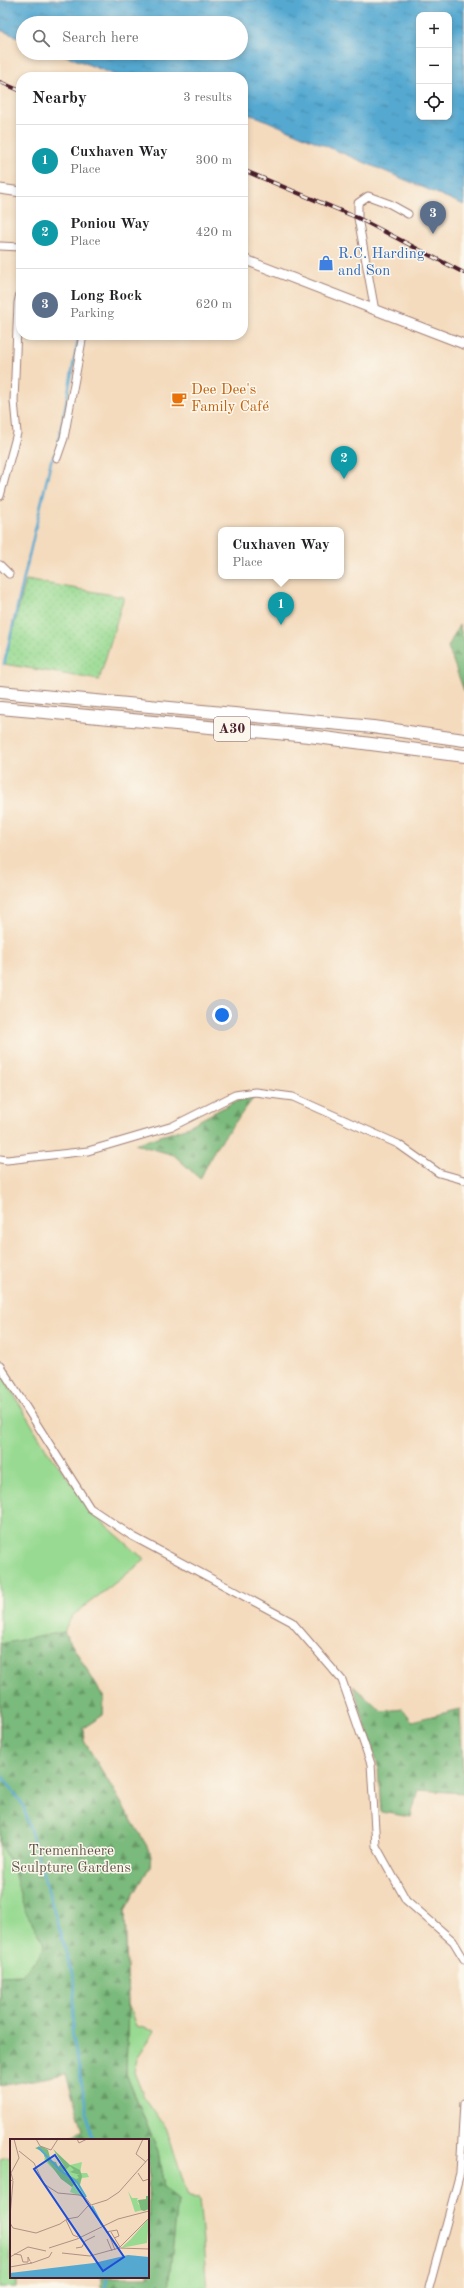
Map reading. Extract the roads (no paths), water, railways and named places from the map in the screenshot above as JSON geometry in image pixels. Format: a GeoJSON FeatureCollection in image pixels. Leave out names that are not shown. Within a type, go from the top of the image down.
{"type":"FeatureCollection","features":[{"type":"Feature","properties":{"kind":"highway","name":"A30"},"geometry":{"type":"LineString","coordinates":[[0,692],[373,727],[464,740]]}},
{"type":"Feature","properties":{"kind":"highway","name":"A30"},"geometry":{"type":"LineString","coordinates":[[0,708],[309,736],[464,756]]}},
{"type":"Feature","properties":{"kind":"street"},"geometry":{"type":"LineString","coordinates":[[0,188],[16,191]]}},
{"type":"Feature","properties":{"kind":"street"},"geometry":{"type":"LineString","coordinates":[[375,311],[358,218],[358,203],[368,196],[390,204],[408,214]]}},
{"type":"Feature","properties":{"kind":"street"},"geometry":{"type":"LineString","coordinates":[[0,246],[16,248]]}},
{"type":"Feature","properties":{"kind":"street"},"geometry":{"type":"LineString","coordinates":[[248,261],[464,344]]}},
{"type":"Feature","properties":{"kind":"street"},"geometry":{"type":"LineString","coordinates":[[0,496],[17,432],[14,401],[16,340]]}},
{"type":"Feature","properties":{"kind":"street"},"geometry":{"type":"LineString","coordinates":[[58,458],[64,438],[82,340]]}},
{"type":"Feature","properties":{"kind":"street"},"geometry":{"type":"LineString","coordinates":[[0,565],[9,574]]}},
{"type":"Feature","properties":{"kind":"street"},"geometry":{"type":"LineString","coordinates":[[0,1159],[7,1160],[88,1150],[173,1126],[235,1095],[255,1092],[293,1097],[398,1144],[439,1173],[464,1180]]}},
{"type":"Feature","properties":{"kind":"street"},"geometry":{"type":"LineString","coordinates":[[0,1366],[90,1508],[132,1536],[292,1622],[342,1680],[371,1764],[376,1846],[406,1900],[453,1941],[464,1958]]}},
{"type":"Feature","properties":{"kind":"street"},"geometry":{"type":"LineString","coordinates":[[429,2288],[460,2173],[464,2103]]}},
{"type":"Feature","properties":{"kind":"water"},"geometry":{"type":"Polygon","coordinates":[[[0,0],[464,0],[464,205],[258,117],[248,114],[248,72],[107,72],[77,60],[248,60],[248,16],[16,16],[16,36],[0,30],[0,0]]]}},
{"type":"Feature","properties":{"kind":"waterway"},"geometry":{"type":"LineString","coordinates":[[4,664],[51,461],[57,450],[78,340]]}},
{"type":"Feature","properties":{"kind":"waterway"},"geometry":{"type":"LineString","coordinates":[[0,1773],[23,1805],[75,1983],[72,2031],[92,2139]]}},
{"type":"Feature","properties":{"kind":"waterway"},"geometry":{"type":"LineString","coordinates":[[105,2288],[107,2278]]}},
{"type":"Feature","properties":{"kind":"railway"},"geometry":{"type":"LineString","coordinates":[[0,82],[16,89]]}},
{"type":"Feature","properties":{"kind":"railway"},"geometry":{"type":"LineString","coordinates":[[248,172],[358,218],[464,273]]}},
{"type":"Feature","properties":{"kind":"place","name":"Long Rock"},"geometry":{"type":"Point","coordinates":[433,234]}},
{"type":"Feature","properties":{"kind":"place","name":"R.C. Harding and Son"},"geometry":{"type":"Point","coordinates":[326,263]}},
{"type":"Feature","properties":{"kind":"place","name":"Dee Dee's Family Café"},"geometry":{"type":"Point","coordinates":[179,399]}},
{"type":"Feature","properties":{"kind":"place","name":"Poniou Way"},"geometry":{"type":"Point","coordinates":[344,479]}},
{"type":"Feature","properties":{"kind":"place","name":"Cuxhaven Way"},"geometry":{"type":"Point","coordinates":[281,625]}},
{"type":"Feature","properties":{"kind":"park label","name":"Tremenheere Sculpture Gardens"},"geometry":{"type":"Point","coordinates":[71,1860]}}]}
